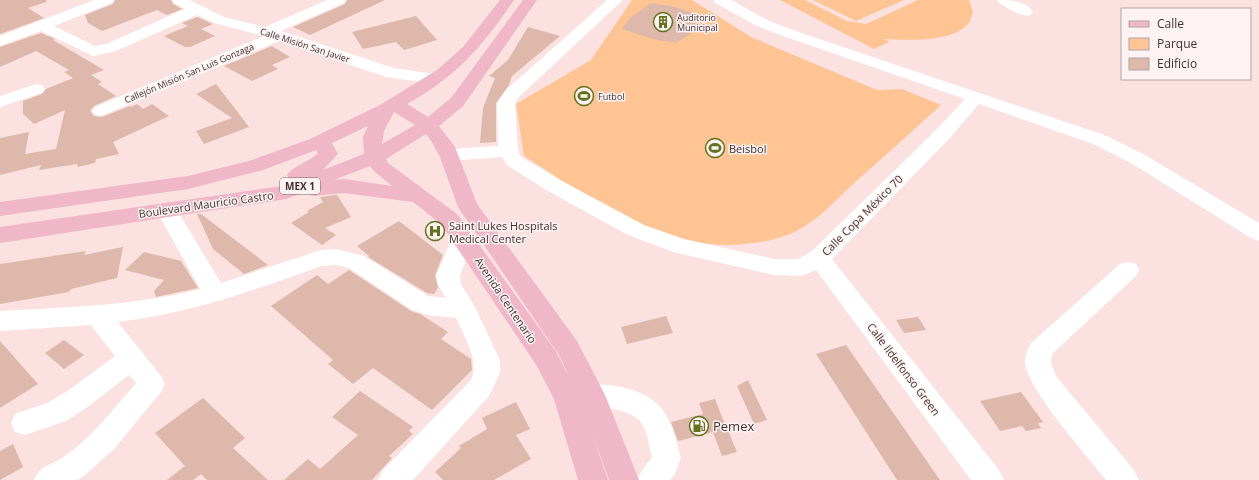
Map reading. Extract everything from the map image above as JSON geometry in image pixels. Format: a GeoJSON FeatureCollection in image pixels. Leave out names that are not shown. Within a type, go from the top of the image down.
{"type":"FeatureCollection","features":[{"type":"Feature","properties":{"kind":"main road","name":"Boulevard Mauricio Castro"},"geometry":{"type":"LineString","coordinates":[[0,210],[32,204],[118,194],[215,177],[281,157],[338,134],[391,107],[435,79],[463,57],[507,0]]}},
{"type":"Feature","properties":{"kind":"main road","name":"Boulevard Mauricio Castro"},"geometry":{"type":"LineString","coordinates":[[0,235],[286,192],[374,157],[429,125],[457,102],[530,0]]}},
{"type":"Feature","properties":{"kind":"main road","name":"Avenida Centenario"},"geometry":{"type":"LineString","coordinates":[[391,107],[429,125],[449,155],[463,198],[468,207],[568,348],[579,396],[593,480]]}},
{"type":"Feature","properties":{"kind":"main road"},"geometry":{"type":"LineString","coordinates":[[374,157],[371,142],[375,128],[391,107]]}},
{"type":"Feature","properties":{"kind":"main road"},"geometry":{"type":"LineString","coordinates":[[208,203],[306,172],[320,164],[328,154],[321,140]]}},
{"type":"Feature","properties":{"kind":"main road","name":"Avenida Centenario"},"geometry":{"type":"LineString","coordinates":[[374,157],[381,167],[449,219],[463,236],[546,358],[579,396],[624,480]]}},
{"type":"Feature","properties":{"kind":"main road"},"geometry":{"type":"LineString","coordinates":[[286,192],[344,186],[419,196]]}},
{"type":"Feature","properties":{"kind":"street"},"geometry":{"type":"LineString","coordinates":[[0,41],[107,0]]}},
{"type":"Feature","properties":{"kind":"street","name":"Calle Misión San Javier"},"geometry":{"type":"LineString","coordinates":[[179,0],[219,20],[272,34],[392,73],[435,79]]}},
{"type":"Feature","properties":{"kind":"street","name":"Callejón Misión San Luis Gonzaga"},"geometry":{"type":"LineString","coordinates":[[101,111],[272,34],[339,0]]}},
{"type":"Feature","properties":{"kind":"street"},"geometry":{"type":"LineString","coordinates":[[449,155],[508,151],[506,103],[512,94],[616,0]]}},
{"type":"Feature","properties":{"kind":"street"},"geometry":{"type":"LineString","coordinates":[[720,0],[762,23],[785,32],[1100,140],[1138,159],[1259,233]]}},
{"type":"Feature","properties":{"kind":"street"},"geometry":{"type":"LineString","coordinates":[[1004,0],[1026,12]]}},
{"type":"Feature","properties":{"kind":"street"},"geometry":{"type":"LineString","coordinates":[[41,25],[93,51],[110,48],[197,9]]}},
{"type":"Feature","properties":{"kind":"street"},"geometry":{"type":"LineString","coordinates":[[0,102],[36,89]]}},
{"type":"Feature","properties":{"kind":"street","name":"Calle Copa México 70"},"geometry":{"type":"LineString","coordinates":[[508,151],[514,160],[560,189],[636,230],[681,246],[774,267],[802,268],[819,258],[942,134],[976,97]]}},
{"type":"Feature","properties":{"kind":"street"},"geometry":{"type":"LineString","coordinates":[[167,210],[215,294]]}},
{"type":"Feature","properties":{"kind":"street"},"geometry":{"type":"LineString","coordinates":[[393,480],[480,388],[487,373],[488,360],[464,309],[450,285],[448,276],[463,236]]}},
{"type":"Feature","properties":{"kind":"street"},"geometry":{"type":"LineString","coordinates":[[0,321],[142,309],[215,294],[321,258],[336,257],[356,262],[420,303],[428,306],[464,309]]}},
{"type":"Feature","properties":{"kind":"street","name":"Calle Ildelfonso Green"},"geometry":{"type":"LineString","coordinates":[[819,258],[989,480]]}},
{"type":"Feature","properties":{"kind":"street"},"geometry":{"type":"LineString","coordinates":[[1124,480],[1045,382],[1038,363],[1040,350],[1128,270]]}},
{"type":"Feature","properties":{"kind":"street"},"geometry":{"type":"LineString","coordinates":[[49,480],[73,467],[105,439],[152,384],[96,313]]}},
{"type":"Feature","properties":{"kind":"street"},"geometry":{"type":"LineString","coordinates":[[26,423],[56,412],[79,398],[132,358]]}},
{"type":"Feature","properties":{"kind":"street"},"geometry":{"type":"LineString","coordinates":[[579,396],[624,399],[646,410],[654,418],[667,458],[665,464],[652,480]]}},
{"type":"Feature","properties":{"kind":"green space","name":"Beisbol"},"geometry":{"type":"Polygon","coordinates":[[[632,0],[692,0],[751,37],[877,90],[902,89],[941,105],[821,214],[795,232],[765,241],[721,245],[690,241],[661,233],[632,221],[604,206],[524,156],[516,104],[591,60],[632,0]]]}},
{"type":"Feature","properties":{"kind":"green space"},"geometry":{"type":"Polygon","coordinates":[[[780,0],[805,0],[847,21],[866,24],[918,0],[969,0],[973,12],[968,24],[951,34],[917,40],[885,39],[889,42],[874,49],[780,0]]]}},
{"type":"Feature","properties":{"kind":"green space"},"geometry":{"type":"Polygon","coordinates":[[[813,0],[904,0],[856,21],[813,0]]]}},
{"type":"Feature","properties":{"kind":"building"},"geometry":{"type":"Polygon","coordinates":[[[0,0],[46,0],[46,2],[28,8],[44,18],[0,34],[0,0]]]}},
{"type":"Feature","properties":{"kind":"building"},"geometry":{"type":"Polygon","coordinates":[[[115,0],[171,0],[173,4],[182,9],[167,15],[157,10],[102,31],[88,23],[85,15],[113,4],[115,0]]]}},
{"type":"Feature","properties":{"kind":"building"},"geometry":{"type":"Polygon","coordinates":[[[347,0],[385,0],[310,35],[293,27],[345,4],[347,0]]]}},
{"type":"Feature","properties":{"kind":"building","name":"Auditorio Municipal"},"geometry":{"type":"Polygon","coordinates":[[[651,3],[671,6],[703,16],[690,34],[676,43],[653,39],[622,29],[630,18],[651,3]]]}},
{"type":"Feature","properties":{"kind":"building"},"geometry":{"type":"Polygon","coordinates":[[[416,16],[437,40],[404,50],[396,42],[363,49],[352,32],[416,16]]]}},
{"type":"Feature","properties":{"kind":"building"},"geometry":{"type":"Polygon","coordinates":[[[197,17],[213,24],[201,29],[215,36],[190,47],[185,47],[164,36],[188,26],[182,23],[197,17]]]}},
{"type":"Feature","properties":{"kind":"building"},"geometry":{"type":"Polygon","coordinates":[[[528,27],[560,36],[512,76],[509,85],[496,103],[496,142],[480,143],[483,108],[495,78],[489,76],[508,60],[528,27]]]}},
{"type":"Feature","properties":{"kind":"building"},"geometry":{"type":"Polygon","coordinates":[[[41,33],[55,39],[53,40],[104,70],[91,75],[102,82],[98,84],[116,96],[94,106],[90,111],[94,116],[102,117],[137,104],[143,109],[152,104],[169,116],[113,142],[119,154],[96,159],[95,163],[78,167],[77,164],[39,170],[41,165],[0,175],[0,138],[29,132],[25,154],[56,149],[65,110],[34,124],[23,114],[23,101],[42,94],[46,89],[73,78],[64,72],[69,70],[36,51],[0,67],[0,47],[41,33]]]}},
{"type":"Feature","properties":{"kind":"building"},"geometry":{"type":"Polygon","coordinates":[[[272,46],[290,57],[272,65],[278,69],[252,81],[224,66],[272,46]]]}},
{"type":"Feature","properties":{"kind":"building"},"geometry":{"type":"Polygon","coordinates":[[[216,84],[249,127],[204,144],[196,131],[232,118],[196,94],[216,84]]]}},
{"type":"Feature","properties":{"kind":"building"},"geometry":{"type":"Polygon","coordinates":[[[337,195],[351,217],[325,228],[336,235],[322,245],[291,223],[309,212],[307,211],[323,202],[320,197],[337,195]]]}},
{"type":"Feature","properties":{"kind":"building"},"geometry":{"type":"Polygon","coordinates":[[[197,214],[201,214],[268,265],[244,274],[213,249],[197,214]]]}},
{"type":"Feature","properties":{"kind":"building"},"geometry":{"type":"Polygon","coordinates":[[[399,221],[443,255],[435,275],[438,288],[434,294],[427,293],[368,257],[369,256],[357,246],[399,221]]]}},
{"type":"Feature","properties":{"kind":"building"},"geometry":{"type":"Polygon","coordinates":[[[123,247],[117,278],[71,289],[69,292],[0,304],[0,264],[86,251],[84,255],[123,247]]]}},
{"type":"Feature","properties":{"kind":"building"},"geometry":{"type":"Polygon","coordinates":[[[144,252],[181,261],[198,288],[156,297],[154,291],[164,280],[125,270],[144,252]]]}},
{"type":"Feature","properties":{"kind":"building"},"geometry":{"type":"Polygon","coordinates":[[[349,270],[411,311],[420,314],[448,332],[441,339],[471,359],[472,370],[432,410],[373,368],[353,384],[328,364],[333,360],[271,306],[317,275],[328,284],[349,270]]]}},
{"type":"Feature","properties":{"kind":"building"},"geometry":{"type":"Polygon","coordinates":[[[666,316],[673,333],[627,344],[621,327],[666,316]]]}},
{"type":"Feature","properties":{"kind":"building"},"geometry":{"type":"Polygon","coordinates":[[[918,317],[926,330],[904,333],[896,320],[918,317]]]}},
{"type":"Feature","properties":{"kind":"building"},"geometry":{"type":"Polygon","coordinates":[[[64,340],[84,355],[64,369],[45,353],[64,340]]]}},
{"type":"Feature","properties":{"kind":"building"},"geometry":{"type":"Polygon","coordinates":[[[0,341],[38,384],[0,408],[0,341]]]}},
{"type":"Feature","properties":{"kind":"building"},"geometry":{"type":"Polygon","coordinates":[[[846,345],[940,480],[897,480],[816,354],[846,345]]]}},
{"type":"Feature","properties":{"kind":"building"},"geometry":{"type":"Polygon","coordinates":[[[748,380],[767,420],[754,424],[737,386],[748,380]]]}},
{"type":"Feature","properties":{"kind":"building"},"geometry":{"type":"Polygon","coordinates":[[[360,391],[413,427],[409,431],[413,434],[389,456],[392,458],[372,480],[284,480],[308,459],[320,469],[358,435],[332,417],[360,391]]]}},
{"type":"Feature","properties":{"kind":"building"},"geometry":{"type":"Polygon","coordinates":[[[1021,392],[1043,422],[1038,423],[1041,428],[1026,431],[1022,426],[1000,431],[980,401],[1021,392]]]}},
{"type":"Feature","properties":{"kind":"building"},"geometry":{"type":"Polygon","coordinates":[[[203,398],[245,438],[233,448],[268,480],[207,480],[201,474],[193,480],[167,480],[185,466],[155,433],[203,398]]]}},
{"type":"Feature","properties":{"kind":"building"},"geometry":{"type":"Polygon","coordinates":[[[715,399],[737,452],[722,456],[713,432],[678,441],[671,422],[703,414],[699,403],[715,399]]]}},
{"type":"Feature","properties":{"kind":"building"},"geometry":{"type":"Polygon","coordinates":[[[516,402],[530,429],[516,435],[531,459],[494,480],[443,480],[435,472],[461,448],[459,446],[487,429],[482,418],[516,402]]]}},
{"type":"Feature","properties":{"kind":"building"},"geometry":{"type":"Polygon","coordinates":[[[13,444],[23,467],[0,480],[0,451],[13,444]]]}},
{"type":"Feature","properties":{"kind":"place","name":"Auditorio Municipal"},"geometry":{"type":"Point","coordinates":[663,22]}},
{"type":"Feature","properties":{"kind":"place","name":"Futbol"},"geometry":{"type":"Point","coordinates":[584,96]}},
{"type":"Feature","properties":{"kind":"place","name":"Beisbol"},"geometry":{"type":"Point","coordinates":[715,148]}},
{"type":"Feature","properties":{"kind":"place","name":"Saint Lukes Hospitals Medical Center"},"geometry":{"type":"Point","coordinates":[435,231]}},
{"type":"Feature","properties":{"kind":"place","name":"Pemex"},"geometry":{"type":"Point","coordinates":[699,426]}}]}
